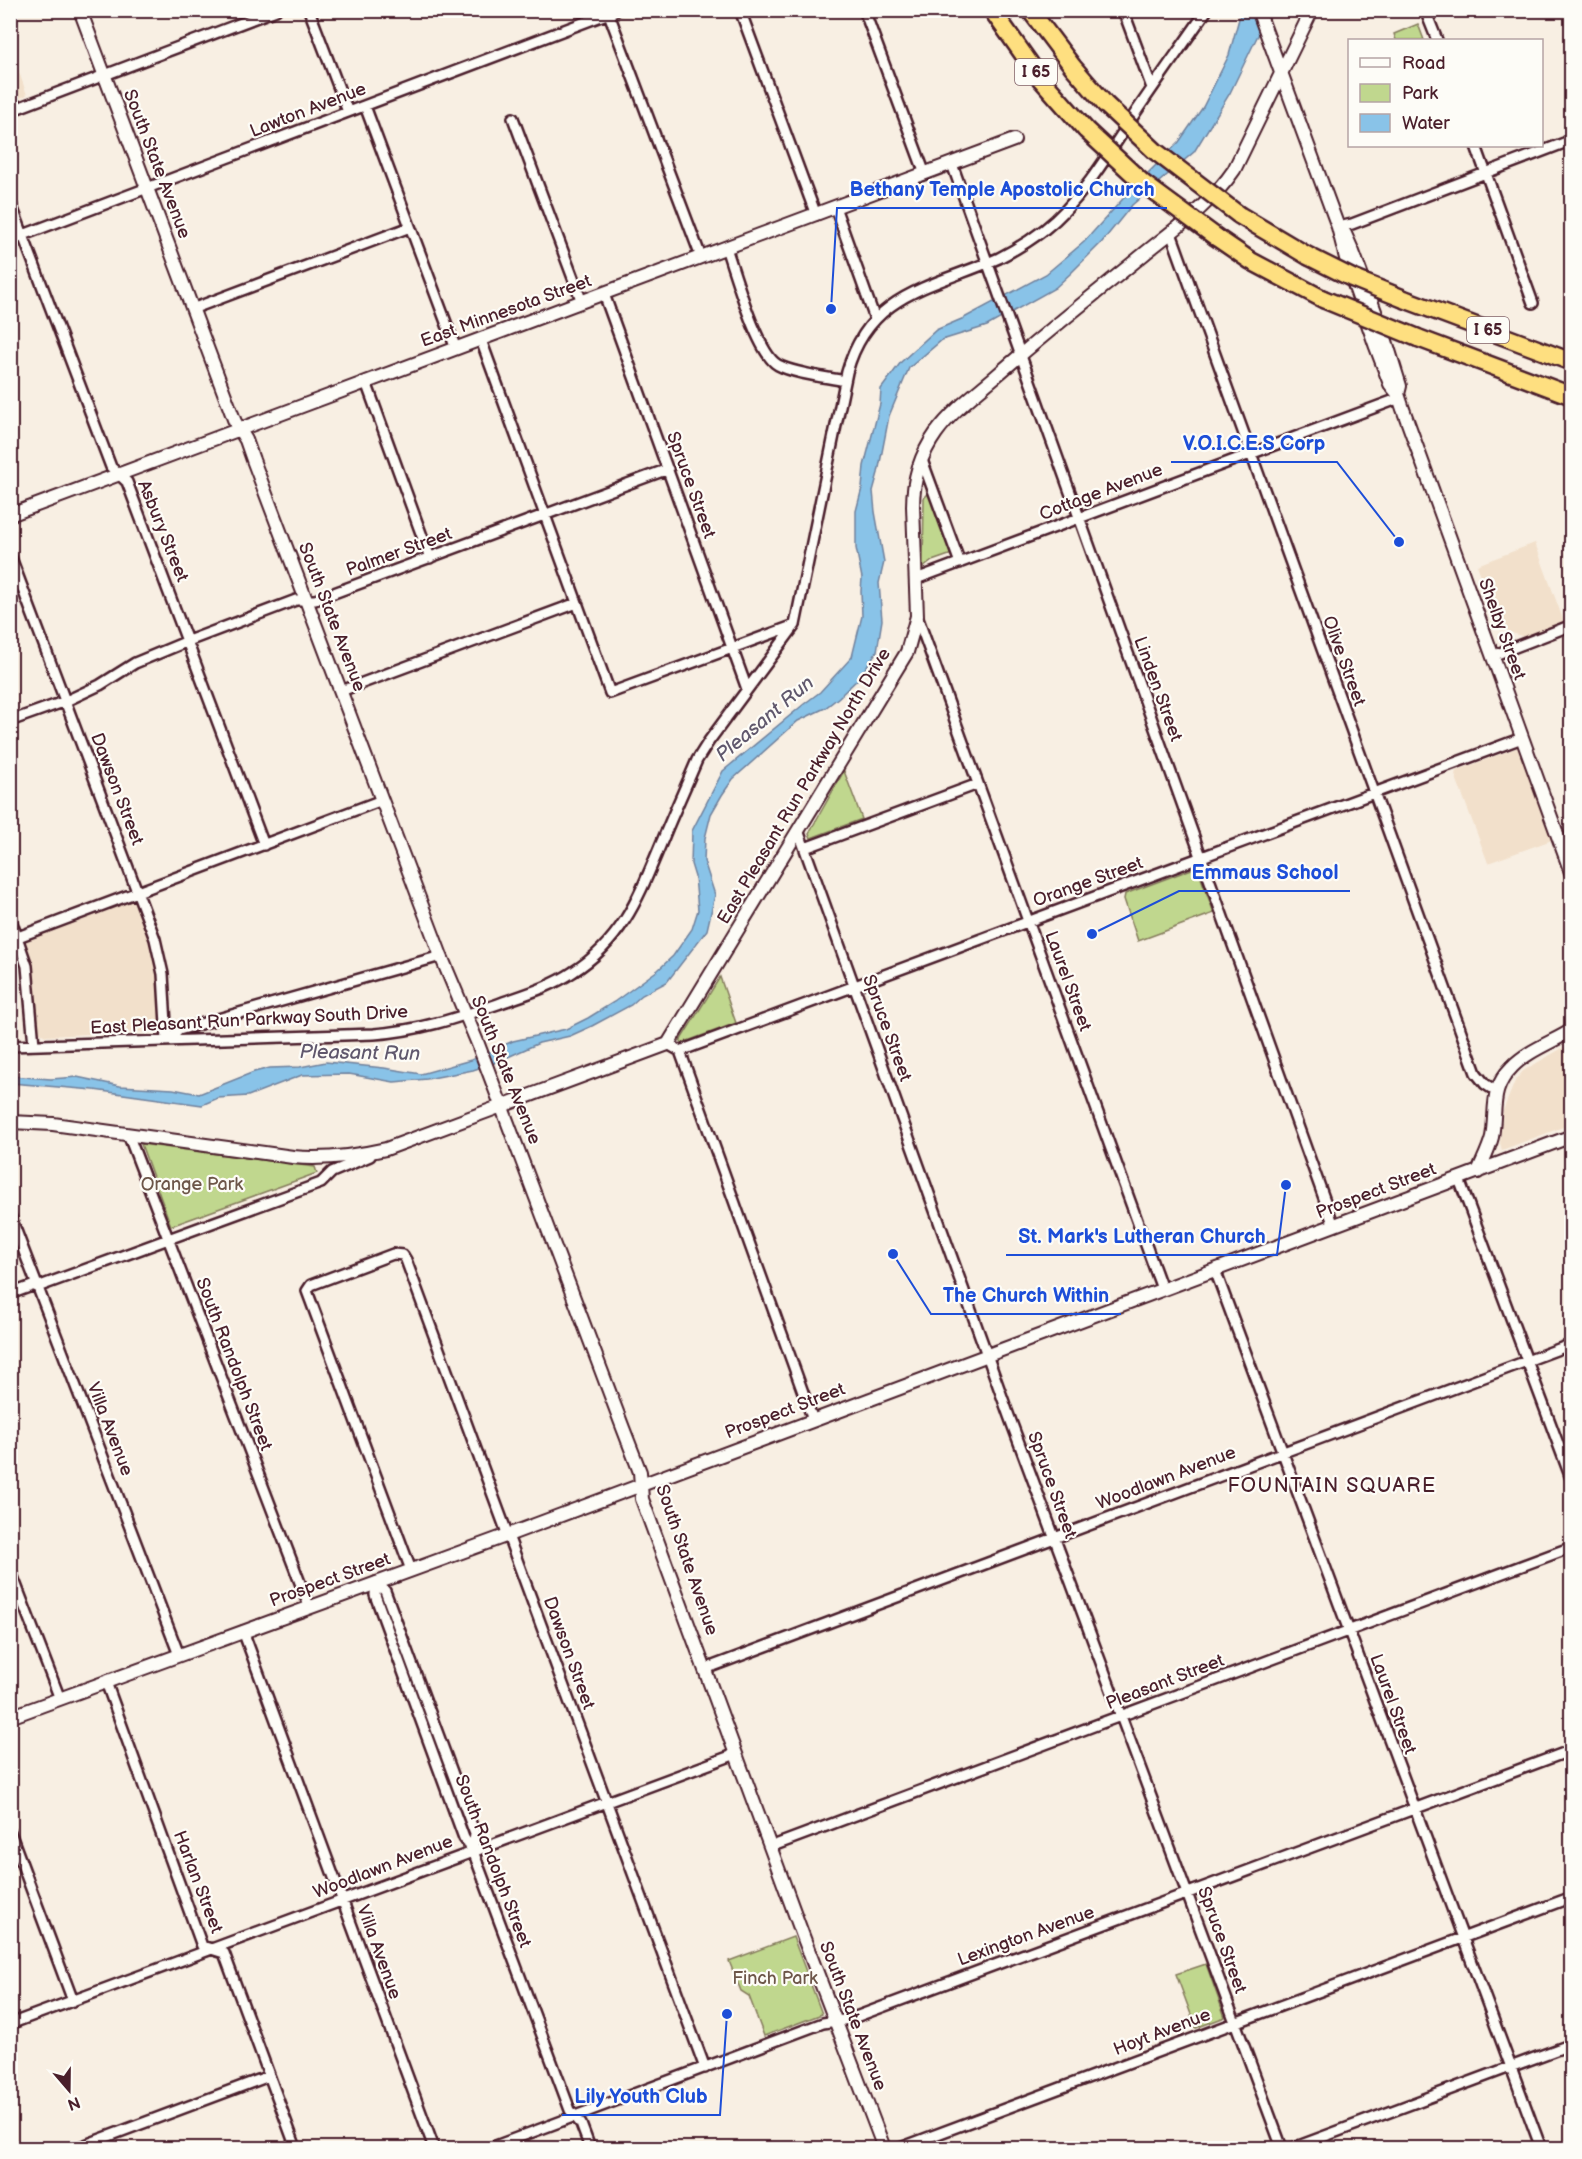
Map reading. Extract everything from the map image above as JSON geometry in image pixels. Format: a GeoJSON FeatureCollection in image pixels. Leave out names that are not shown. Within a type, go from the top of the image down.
{"type":"FeatureCollection","features":[{"type":"Feature","properties":{"kind":"highway","name":"I 65"},"geometry":{"type":"LineString","coordinates":[[992,10],[1040,78],[1086,130],[1162,198],[1251,261],[1323,299],[1418,338],[1572,396]]}},
{"type":"Feature","properties":{"kind":"highway","name":"I 65"},"geometry":{"type":"LineString","coordinates":[[1030,10],[1073,68],[1105,104],[1155,151],[1239,215],[1308,256],[1359,281],[1572,362]]}},
{"type":"Feature","properties":{"kind":"highway"},"geometry":{"type":"LineString","coordinates":[[1459,353],[1572,407]]}},
{"type":"Feature","properties":{"kind":"street","name":"South State Avenue"},"geometry":{"type":"LineString","coordinates":[[80,10],[192,309],[239,430],[246,440],[441,956],[478,1044],[640,1472],[642,1499],[884,2148]]}},
{"type":"Feature","properties":{"kind":"street"},"geometry":{"type":"LineString","coordinates":[[10,111],[276,10]]}},
{"type":"Feature","properties":{"kind":"street"},"geometry":{"type":"LineString","coordinates":[[309,10],[348,112]]}},
{"type":"Feature","properties":{"kind":"street"},"geometry":{"type":"LineString","coordinates":[[740,10],[816,214]]}},
{"type":"Feature","properties":{"kind":"street"},"geometry":{"type":"LineString","coordinates":[[864,10],[924,174]]}},
{"type":"Feature","properties":{"kind":"street"},"geometry":{"type":"LineString","coordinates":[[1123,10],[1152,88]]}},
{"type":"Feature","properties":{"kind":"street","name":"East Pleasant Run Parkway South Drive"},"geometry":{"type":"LineString","coordinates":[[10,1046],[385,1033],[420,1029],[557,981],[582,966],[610,941],[632,910],[697,760],[795,625],[845,381],[854,351],[866,332],[900,299],[913,291],[987,262],[1024,243],[1062,213],[1109,153],[1207,10]]}},
{"type":"Feature","properties":{"kind":"street","name":"Shelby Street"},"geometry":{"type":"LineString","coordinates":[[1258,10],[1338,227],[1349,270],[1376,347],[1390,384],[1399,396],[1522,738],[1568,856],[1572,875]]}},
{"type":"Feature","properties":{"kind":"street","name":"East Pleasant Run Parkway North Drive"},"geometry":{"type":"LineString","coordinates":[[668,1044],[901,664],[912,640],[917,616],[913,502],[922,459],[936,433],[952,414],[1020,355],[1207,202],[1230,176],[1312,10]]}},
{"type":"Feature","properties":{"kind":"street"},"geometry":{"type":"LineString","coordinates":[[1425,10],[1437,39]]}},
{"type":"Feature","properties":{"kind":"street"},"geometry":{"type":"LineString","coordinates":[[613,12],[701,257]]}},
{"type":"Feature","properties":{"kind":"street","name":"Lawton Avenue"},"geometry":{"type":"LineString","coordinates":[[10,240],[613,12]]}},
{"type":"Feature","properties":{"kind":"street"},"geometry":{"type":"LineString","coordinates":[[365,106],[456,349]]}},
{"type":"Feature","properties":{"kind":"street"},"geometry":{"type":"LineString","coordinates":[[513,118],[582,302]]}},
{"type":"Feature","properties":{"kind":"street","name":"East Minnesota Street"},"geometry":{"type":"LineString","coordinates":[[10,515],[1014,140]]}},
{"type":"Feature","properties":{"kind":"street"},"geometry":{"type":"LineString","coordinates":[[1338,227],[1352,224],[1572,140]]}},
{"type":"Feature","properties":{"kind":"street"},"geometry":{"type":"LineString","coordinates":[[1476,147],[1533,303]]}},
{"type":"Feature","properties":{"kind":"street","name":"Linden Street"},"geometry":{"type":"LineString","coordinates":[[952,164],[1334,1226]]}},
{"type":"Feature","properties":{"kind":"street","name":"Asbury Street"},"geometry":{"type":"LineString","coordinates":[[10,201],[111,467],[127,482],[264,845]]}},
{"type":"Feature","properties":{"kind":"street"},"geometry":{"type":"LineString","coordinates":[[835,207],[876,320]]}},
{"type":"Feature","properties":{"kind":"street"},"geometry":{"type":"LineString","coordinates":[[192,309],[410,227]]}},
{"type":"Feature","properties":{"kind":"street","name":"Olive Street"},"geometry":{"type":"LineString","coordinates":[[1171,232],[1476,1073],[1485,1084],[1497,1092]]}},
{"type":"Feature","properties":{"kind":"street"},"geometry":{"type":"LineString","coordinates":[[726,248],[760,344],[769,357],[786,368],[845,381]]}},
{"type":"Feature","properties":{"kind":"street","name":"Spruce Street"},"geometry":{"type":"LineString","coordinates":[[604,294],[747,689]]}},
{"type":"Feature","properties":{"kind":"street"},"geometry":{"type":"LineString","coordinates":[[481,339],[610,693],[795,625]]}},
{"type":"Feature","properties":{"kind":"street"},"geometry":{"type":"LineString","coordinates":[[366,382],[430,558]]}},
{"type":"Feature","properties":{"kind":"street","name":"Cottage Avenue"},"geometry":{"type":"LineString","coordinates":[[916,579],[1252,454],[1399,396]]}},
{"type":"Feature","properties":{"kind":"street"},"geometry":{"type":"LineString","coordinates":[[922,459],[960,563]]}},
{"type":"Feature","properties":{"kind":"street","name":"Palmer Street"},"geometry":{"type":"LineString","coordinates":[[10,721],[66,701],[100,685],[135,663],[188,641],[297,600],[315,600],[668,469]]}},
{"type":"Feature","properties":{"kind":"street","name":"Dawson Street"},"geometry":{"type":"LineString","coordinates":[[10,555],[138,892],[162,963],[167,1041]]}},
{"type":"Feature","properties":{"kind":"street"},"geometry":{"type":"LineString","coordinates":[[341,691],[577,603]]}},
{"type":"Feature","properties":{"kind":"street","name":"Laurel Street"},"geometry":{"type":"LineString","coordinates":[[917,616],[1162,1289]]}},
{"type":"Feature","properties":{"kind":"street"},"geometry":{"type":"LineString","coordinates":[[1492,656],[1572,625]]}},
{"type":"Feature","properties":{"kind":"street","name":"Orange Street"},"geometry":{"type":"LineString","coordinates":[[680,1052],[1522,738]]}},
{"type":"Feature","properties":{"kind":"street"},"geometry":{"type":"LineString","coordinates":[[804,848],[978,784]]}},
{"type":"Feature","properties":{"kind":"street"},"geometry":{"type":"LineString","coordinates":[[18,937],[382,800]]}},
{"type":"Feature","properties":{"kind":"street","name":"Spruce Street"},"geometry":{"type":"LineString","coordinates":[[798,830],[1054,1538],[1282,2148]]}},
{"type":"Feature","properties":{"kind":"street"},"geometry":{"type":"LineString","coordinates":[[10,917],[29,975],[34,1045]]}},
{"type":"Feature","properties":{"kind":"street"},"geometry":{"type":"LineString","coordinates":[[167,1041],[178,1030],[441,956]]}},
{"type":"Feature","properties":{"kind":"street"},"geometry":{"type":"LineString","coordinates":[[1478,1172],[1492,1137],[1493,1107],[1502,1080],[1513,1065],[1572,1030]]}},
{"type":"Feature","properties":{"kind":"street"},"geometry":{"type":"LineString","coordinates":[[10,1294],[43,1285],[321,1183],[332,1172],[386,1149],[668,1044],[680,1052],[813,1420]]}},
{"type":"Feature","properties":{"kind":"street"},"geometry":{"type":"LineString","coordinates":[[10,1122],[52,1124],[306,1158],[355,1156],[386,1149]]}},
{"type":"Feature","properties":{"kind":"street","name":"South Randolph Street"},"geometry":{"type":"LineString","coordinates":[[128,1134],[309,1606]]}},
{"type":"Feature","properties":{"kind":"street","name":"Prospect Street"},"geometry":{"type":"LineString","coordinates":[[10,1717],[411,1570],[1478,1172],[1505,1159],[1572,1136]]}},
{"type":"Feature","properties":{"kind":"street"},"geometry":{"type":"LineString","coordinates":[[1459,1179],[1572,1481]]}},
{"type":"Feature","properties":{"kind":"street","name":"Villa Avenue"},"geometry":{"type":"LineString","coordinates":[[10,1215],[179,1655]]}},
{"type":"Feature","properties":{"kind":"street","name":"Dawson Street"},"geometry":{"type":"LineString","coordinates":[[411,1570],[308,1294],[308,1287],[321,1281],[397,1254],[403,1255],[406,1260],[705,2068]]}},
{"type":"Feature","properties":{"kind":"street","name":"Laurel Street"},"geometry":{"type":"LineString","coordinates":[[1215,1270],[1541,2148]]}},
{"type":"Feature","properties":{"kind":"street","name":"Woodlawn Avenue"},"geometry":{"type":"LineString","coordinates":[[705,1669],[1572,1344]]}},
{"type":"Feature","properties":{"kind":"street","name":"Pleasant Street"},"geometry":{"type":"LineString","coordinates":[[770,1847],[1572,1547]]}},
{"type":"Feature","properties":{"kind":"street"},"geometry":{"type":"LineString","coordinates":[[10,1569],[60,1699]]}},
{"type":"Feature","properties":{"kind":"street","name":"South Randolph Street"},"geometry":{"type":"LineString","coordinates":[[376,1582],[375,1595],[464,1838],[473,1851],[570,2110],[581,2124],[590,2148]]}},
{"type":"Feature","properties":{"kind":"street","name":"Villa Avenue"},"geometry":{"type":"LineString","coordinates":[[243,1631],[434,2148]]}},
{"type":"Feature","properties":{"kind":"street","name":"Harlan Street"},"geometry":{"type":"LineString","coordinates":[[106,1682],[202,1946],[224,1953],[296,2148]]}},
{"type":"Feature","properties":{"kind":"street","name":"Lexington Avenue"},"geometry":{"type":"LineString","coordinates":[[490,2148],[824,2023],[850,2019],[1572,1750]]}},
{"type":"Feature","properties":{"kind":"street","name":"Woodlawn Avenue"},"geometry":{"type":"LineString","coordinates":[[10,2024],[736,1754]]}},
{"type":"Feature","properties":{"kind":"street"},"geometry":{"type":"LineString","coordinates":[[10,1832],[73,2001]]}},
{"type":"Feature","properties":{"kind":"street","name":"Hoyt Avenue"},"geometry":{"type":"LineString","coordinates":[[900,2148],[1572,1897]]}},
{"type":"Feature","properties":{"kind":"street"},"geometry":{"type":"LineString","coordinates":[[1293,2148],[1572,2044]]}},
{"type":"Feature","properties":{"kind":"street"},"geometry":{"type":"LineString","coordinates":[[77,2148],[269,2076]]}},
{"type":"Feature","properties":{"kind":"shaded area"},"geometry":{"type":"Polygon","coordinates":[[[11,49],[27,95],[10,102],[11,49]]]}},
{"type":"Feature","properties":{"kind":"shaded area"},"geometry":{"type":"Polygon","coordinates":[[[1535,543],[1564,622],[1524,637],[1501,629],[1477,565],[1535,543]]]}},
{"type":"Feature","properties":{"kind":"shaded area"},"geometry":{"type":"Polygon","coordinates":[[[1519,747],[1552,840],[1488,863],[1455,775],[1456,771],[1519,747]]]}},
{"type":"Feature","properties":{"kind":"shaded area"},"geometry":{"type":"Polygon","coordinates":[[[135,900],[156,952],[161,1027],[156,1031],[46,1036],[40,1033],[37,1028],[35,978],[25,941],[135,900]]]}},
{"type":"Feature","properties":{"kind":"shaded area"},"geometry":{"type":"Polygon","coordinates":[[[1571,1043],[1571,1124],[1502,1150],[1500,1143],[1503,1111],[1515,1081],[1523,1071],[1571,1043]]]}},
{"type":"Feature","properties":{"kind":"green space"},"geometry":{"type":"Polygon","coordinates":[[[1418,24],[1424,39],[1396,39],[1394,34],[1418,24]]]}},
{"type":"Feature","properties":{"kind":"green space"},"geometry":{"type":"Polygon","coordinates":[[[929,493],[952,554],[932,561],[923,568],[924,498],[929,493]]]}},
{"type":"Feature","properties":{"kind":"green space"},"geometry":{"type":"Polygon","coordinates":[[[844,771],[862,819],[811,838],[809,833],[844,771]]]}},
{"type":"Feature","properties":{"kind":"green space"},"geometry":{"type":"Polygon","coordinates":[[[1197,867],[1214,913],[1138,941],[1124,899],[1125,894],[1197,867]]]}},
{"type":"Feature","properties":{"kind":"green space"},"geometry":{"type":"Polygon","coordinates":[[[720,977],[736,1023],[682,1043],[680,1041],[720,977]]]}},
{"type":"Feature","properties":{"kind":"green space","name":"Orange Park"},"geometry":{"type":"Polygon","coordinates":[[[141,1144],[315,1167],[317,1173],[171,1226],[141,1144]]]}},
{"type":"Feature","properties":{"kind":"green space","name":"Finch Park"},"geometry":{"type":"Polygon","coordinates":[[[793,1937],[822,2014],[764,2036],[749,1996],[741,1991],[729,1961],[793,1937]]]}},
{"type":"Feature","properties":{"kind":"green space"},"geometry":{"type":"Polygon","coordinates":[[[1206,1964],[1225,2017],[1196,2028],[1176,1974],[1206,1964]]]}},
{"type":"Feature","properties":{"kind":"water","name":"Pleasant Run"},"geometry":{"type":"Polygon","coordinates":[[[1244,11],[1274,11],[1257,37],[1230,93],[1194,152],[1132,205],[1102,242],[1055,288],[987,326],[942,340],[909,368],[889,416],[873,491],[884,562],[879,583],[882,620],[877,651],[858,679],[838,698],[825,708],[798,721],[733,779],[722,795],[711,814],[705,838],[704,861],[715,895],[707,930],[667,982],[642,995],[631,1005],[570,1036],[539,1043],[473,1070],[427,1079],[394,1082],[349,1074],[302,1075],[248,1096],[218,1098],[202,1105],[94,1090],[11,1083],[11,1076],[51,1079],[77,1077],[120,1086],[173,1089],[199,1094],[254,1072],[326,1062],[421,1074],[471,1060],[513,1041],[566,1029],[614,1002],[658,970],[673,956],[692,929],[698,910],[695,877],[691,864],[692,831],[723,771],[820,692],[852,657],[862,616],[862,578],[856,548],[856,511],[862,488],[864,466],[880,404],[881,389],[901,362],[936,330],[964,318],[1046,274],[1084,242],[1179,142],[1203,107],[1229,55],[1240,15],[1244,11]]]}},
{"type":"Feature","properties":{"kind":"place","name":"Bethany Temple Apostolic Church"},"geometry":{"type":"Point","coordinates":[831,309]}},
{"type":"Feature","properties":{"kind":"place","name":"V.O.I.C.E.S Corp"},"geometry":{"type":"Point","coordinates":[1399,542]}},
{"type":"Feature","properties":{"kind":"place","name":"Emmaus School"},"geometry":{"type":"Point","coordinates":[1092,934]}},
{"type":"Feature","properties":{"kind":"place","name":"St. Mark's Lutheran Church"},"geometry":{"type":"Point","coordinates":[1286,1185]}},
{"type":"Feature","properties":{"kind":"place","name":"The Church Within"},"geometry":{"type":"Point","coordinates":[893,1254]}},
{"type":"Feature","properties":{"kind":"place","name":"Lily Youth Club"},"geometry":{"type":"Point","coordinates":[727,2014]}},
{"type":"Feature","properties":{"kind":"district","name":"FOUNTAIN SQUARE"},"geometry":{"type":"Point","coordinates":[1332,1486]}}]}
